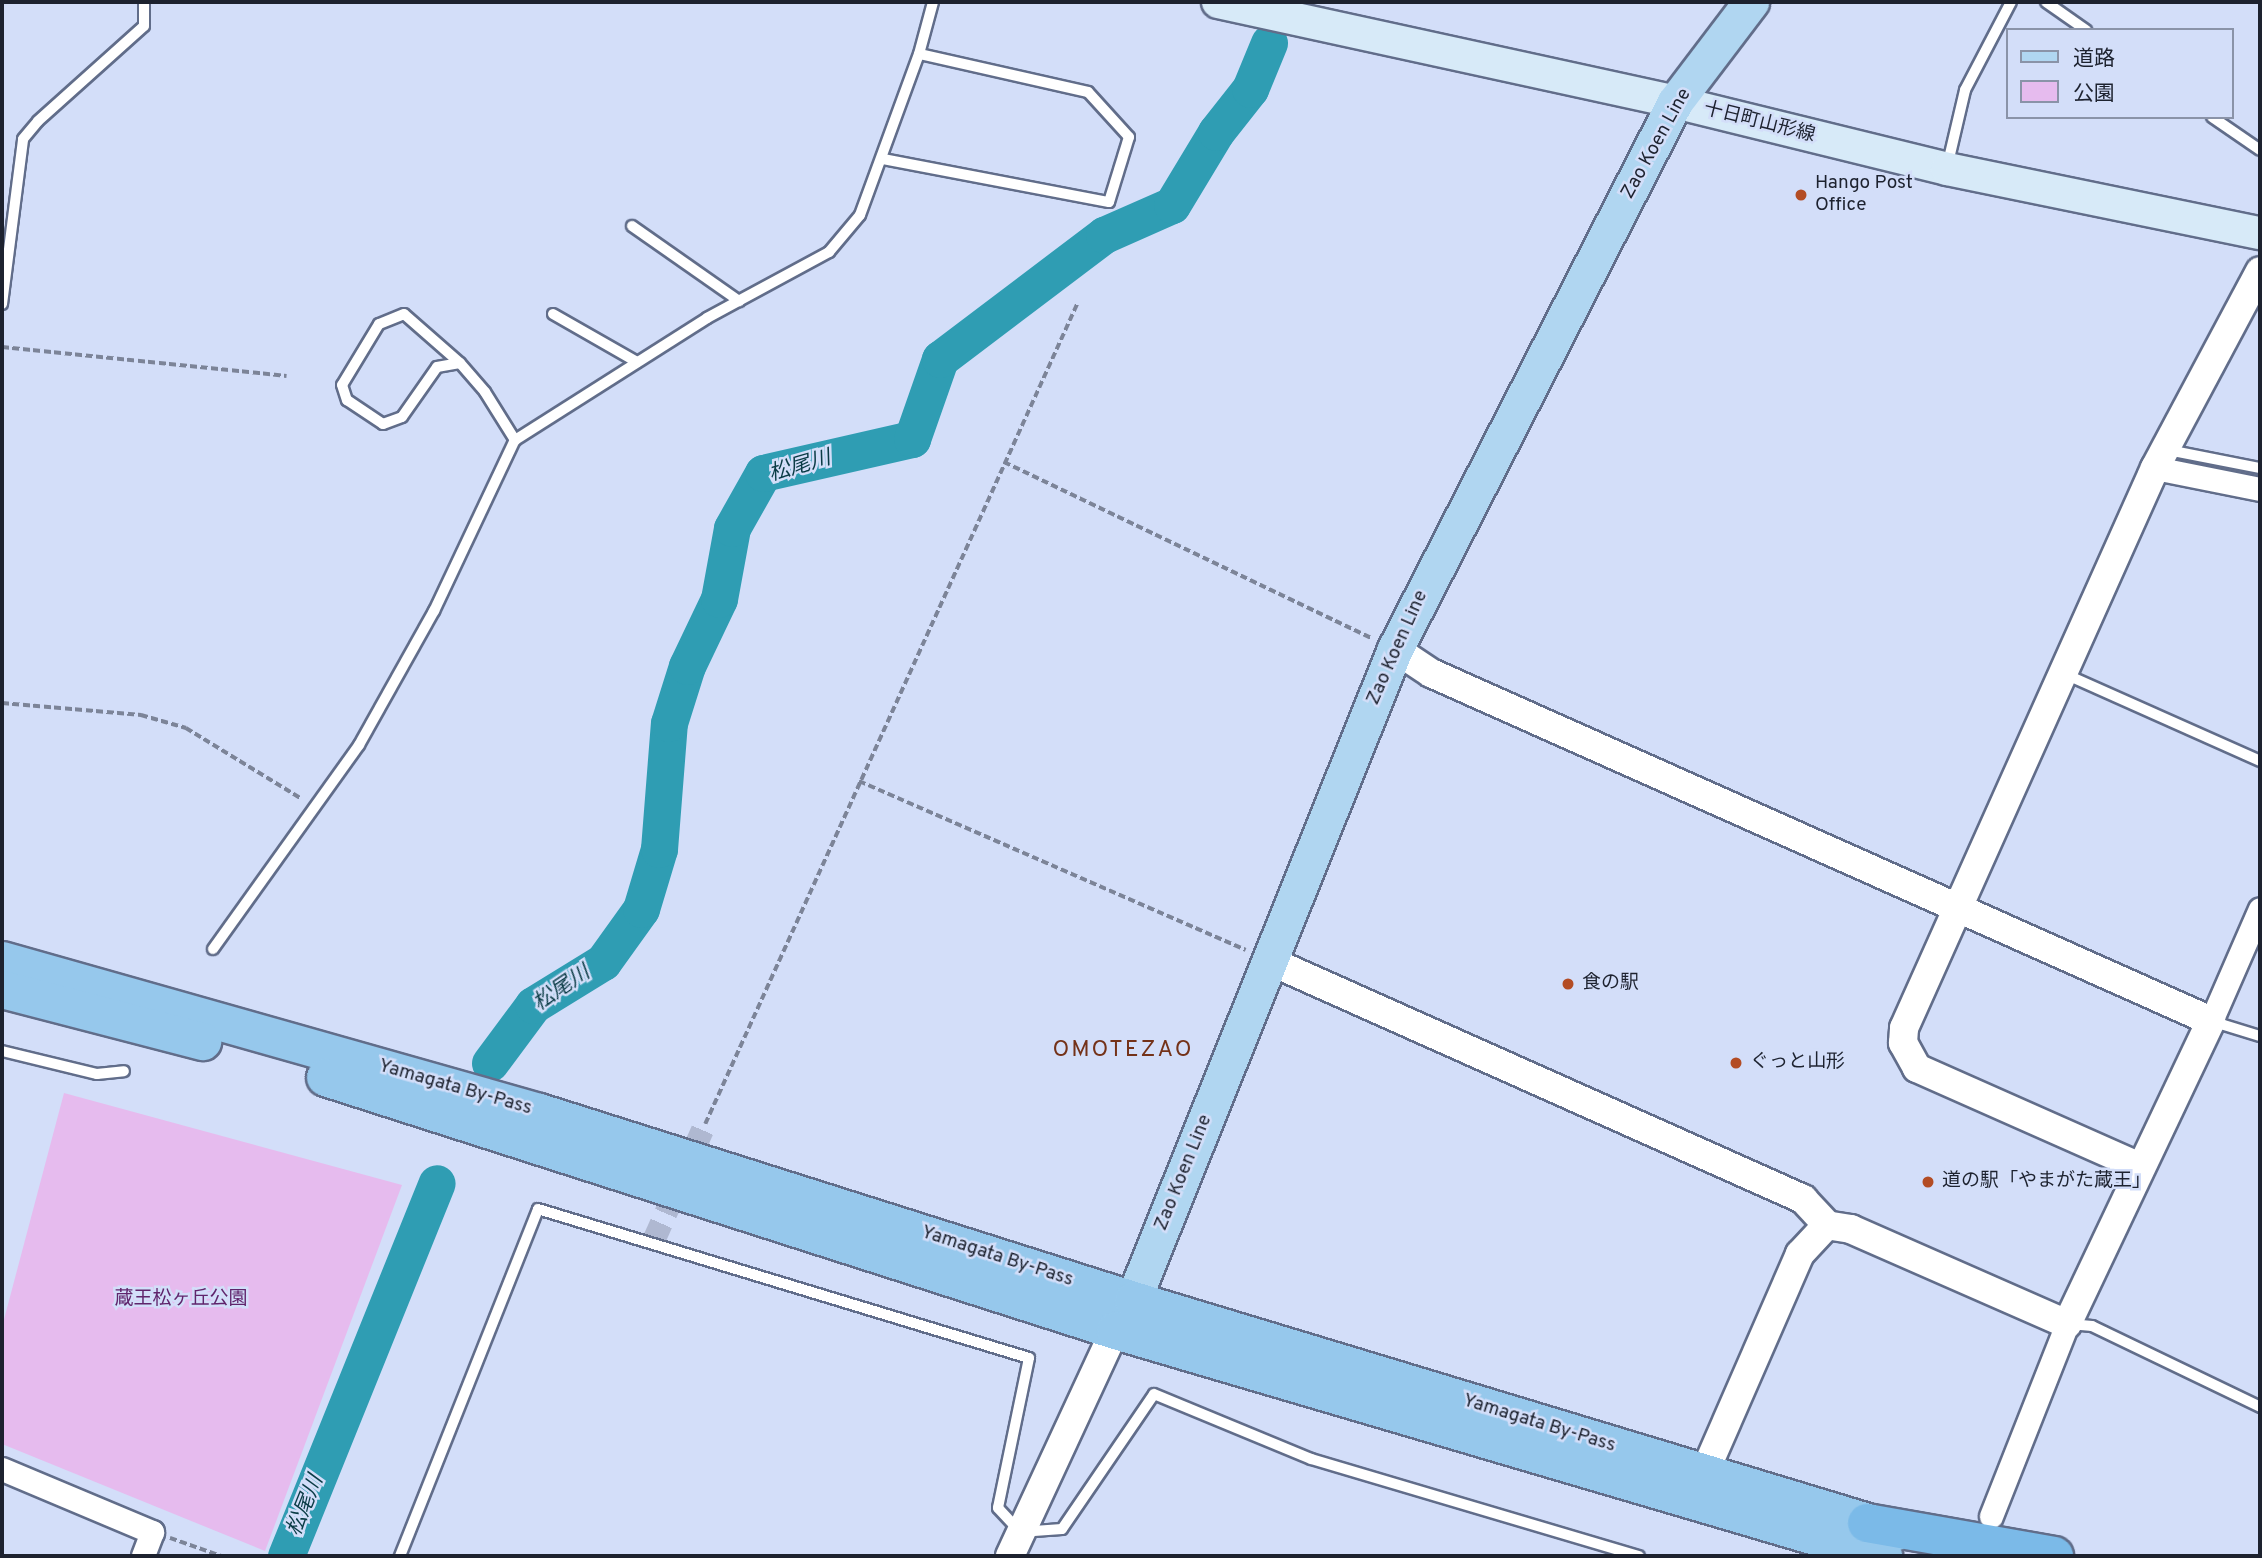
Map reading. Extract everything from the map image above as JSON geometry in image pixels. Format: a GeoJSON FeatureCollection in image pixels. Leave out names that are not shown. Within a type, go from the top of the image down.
{"type":"FeatureCollection","features":[{"type":"Feature","properties":{"kind":"highway","name":"Yamagata By-Pass"},"geometry":{"type":"LineString","coordinates":[[2,960],[539,1112],[1124,1315],[1704,1474],[1875,1539]]}},
{"type":"Feature","properties":{"kind":"highway","name":"Yamagata By-Pass"},"geometry":{"type":"LineString","coordinates":[[2,989],[258,1056],[1875,1539],[1991,1556]]}},
{"type":"Feature","properties":{"kind":"highway"},"geometry":{"type":"LineString","coordinates":[[1875,1539],[2054,1556]]}},
{"type":"Feature","properties":{"kind":"main road","name":"十日町山形線"},"geometry":{"type":"LineString","coordinates":[[1218,2],[1675,102],[1947,169],[2260,233]]}},
{"type":"Feature","properties":{"kind":"main road","name":"Zao Koen Line"},"geometry":{"type":"LineString","coordinates":[[1124,1315],[1395,649],[1675,102],[1751,2]]}},
{"type":"Feature","properties":{"kind":"street"},"geometry":{"type":"LineString","coordinates":[[2138,1166],[1917,1068],[1908,1055],[1904,1028],[1955,908],[2160,458],[2260,271]]}},
{"type":"Feature","properties":{"kind":"street"},"geometry":{"type":"LineString","coordinates":[[2160,458],[2260,489]]}},
{"type":"Feature","properties":{"kind":"street"},"geometry":{"type":"LineString","coordinates":[[1395,649],[1431,673],[2211,1021]]}},
{"type":"Feature","properties":{"kind":"street"},"geometry":{"type":"LineString","coordinates":[[1990,1516],[2067,1324],[2138,1166],[2211,1021],[2260,910]]}},
{"type":"Feature","properties":{"kind":"street"},"geometry":{"type":"LineString","coordinates":[[1270,961],[1803,1199],[1827,1225],[1851,1229],[2067,1324]]}},
{"type":"Feature","properties":{"kind":"street"},"geometry":{"type":"LineString","coordinates":[[1704,1474],[1801,1254],[1812,1236],[1827,1225]]}},
{"type":"Feature","properties":{"kind":"street"},"geometry":{"type":"LineString","coordinates":[[1015,1544],[1124,1315]]}},
{"type":"Feature","properties":{"kind":"street"},"geometry":{"type":"LineString","coordinates":[[2,1469],[152,1532],[143,1556]]}},
{"type":"Feature","properties":{"kind":"lane"},"geometry":{"type":"LineString","coordinates":[[2,304],[23,139],[38,121],[144,26],[144,2]]}},
{"type":"Feature","properties":{"kind":"lane"},"geometry":{"type":"LineString","coordinates":[[213,949],[359,745],[434,611],[515,440],[637,362],[829,252],[860,215],[883,159],[919,54],[933,2]]}},
{"type":"Feature","properties":{"kind":"lane"},"geometry":{"type":"LineString","coordinates":[[1947,169],[1965,90],[2011,2]]}},
{"type":"Feature","properties":{"kind":"lane"},"geometry":{"type":"LineString","coordinates":[[2046,2],[2083,28]]}},
{"type":"Feature","properties":{"kind":"lane"},"geometry":{"type":"LineString","coordinates":[[883,159],[1109,202],[1129,136],[1088,92],[919,54]]}},
{"type":"Feature","properties":{"kind":"lane"},"geometry":{"type":"LineString","coordinates":[[2215,119],[2260,150]]}},
{"type":"Feature","properties":{"kind":"lane"},"geometry":{"type":"LineString","coordinates":[[632,226],[739,302]]}},
{"type":"Feature","properties":{"kind":"lane"},"geometry":{"type":"LineString","coordinates":[[460,363],[437,367],[402,418],[383,424],[347,400],[342,385],[379,324],[404,314],[460,363],[485,392],[515,440]]}},
{"type":"Feature","properties":{"kind":"lane"},"geometry":{"type":"LineString","coordinates":[[553,314],[637,362]]}},
{"type":"Feature","properties":{"kind":"lane"},"geometry":{"type":"LineString","coordinates":[[2160,458],[2260,468]]}},
{"type":"Feature","properties":{"kind":"lane"},"geometry":{"type":"LineString","coordinates":[[2062,673],[2260,761]]}},
{"type":"Feature","properties":{"kind":"lane"},"geometry":{"type":"LineString","coordinates":[[2211,1021],[2260,1036]]}},
{"type":"Feature","properties":{"kind":"lane"},"geometry":{"type":"LineString","coordinates":[[2,1052],[97,1074],[124,1071]]}},
{"type":"Feature","properties":{"kind":"lane"},"geometry":{"type":"LineString","coordinates":[[400,1556],[538,1209],[1029,1358],[998,1508],[1015,1544],[1062,1529],[1154,1394],[1311,1459],[1639,1556]]}},
{"type":"Feature","properties":{"kind":"lane"},"geometry":{"type":"LineString","coordinates":[[2067,1324],[2092,1326],[2260,1407]]}},
{"type":"Feature","properties":{"kind":"path"},"geometry":{"type":"LineString","coordinates":[[705,1124],[1077,304]]}},
{"type":"Feature","properties":{"kind":"path"},"geometry":{"type":"LineString","coordinates":[[2,347],[287,376]]}},
{"type":"Feature","properties":{"kind":"path"},"geometry":{"type":"LineString","coordinates":[[1004,462],[1395,649]]}},
{"type":"Feature","properties":{"kind":"path"},"geometry":{"type":"LineString","coordinates":[[2,703],[141,715],[186,728],[316,808]]}},
{"type":"Feature","properties":{"kind":"path"},"geometry":{"type":"LineString","coordinates":[[859,781],[1270,961]]}},
{"type":"Feature","properties":{"kind":"path"},"geometry":{"type":"LineString","coordinates":[[152,1532],[221,1556]]}},
{"type":"Feature","properties":{"kind":"green space","name":"蔵王松ヶ丘公園"},"geometry":{"type":"Polygon","coordinates":[[[64,1093],[402,1185],[265,1551],[2,1444],[2,1327],[64,1093]]]}},
{"type":"Feature","properties":{"kind":"waterway","name":"松尾川"},"geometry":{"type":"LineString","coordinates":[[490,1063],[533,1005],[603,962],[641,909],[659,849],[669,723],[687,666],[719,599],[732,528],[763,473],[912,439],[940,359],[1104,235],[1172,205],[1216,132],[1250,89],[1269,43]]}},
{"type":"Feature","properties":{"kind":"waterway","name":"松尾川"},"geometry":{"type":"LineString","coordinates":[[286,1556],[437,1183]]}},
{"type":"Feature","properties":{"kind":"tunnel"},"geometry":{"type":"LineString","coordinates":[[652,1244],[705,1124]]}},
{"type":"Feature","properties":{"kind":"place","name":"Hango Post Office"},"geometry":{"type":"Point","coordinates":[1801,195]}},
{"type":"Feature","properties":{"kind":"place","name":"食の駅"},"geometry":{"type":"Point","coordinates":[1568,984]}},
{"type":"Feature","properties":{"kind":"place","name":"ぐっと山形"},"geometry":{"type":"Point","coordinates":[1736,1063]}},
{"type":"Feature","properties":{"kind":"place","name":"道の駅「やまがた蔵王」"},"geometry":{"type":"Point","coordinates":[1928,1182]}},
{"type":"Feature","properties":{"kind":"district","name":"OMOTEZAO"},"geometry":{"type":"Point","coordinates":[1123,1051]}}]}
